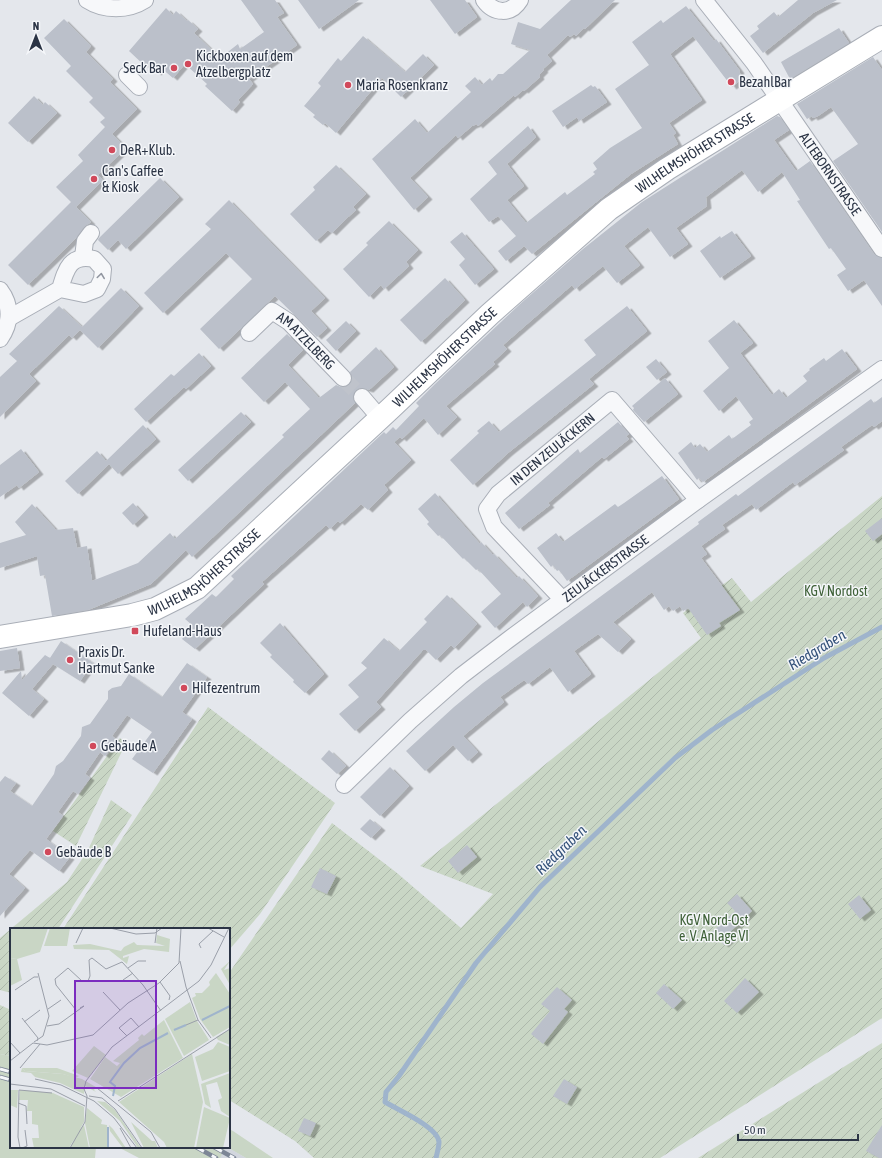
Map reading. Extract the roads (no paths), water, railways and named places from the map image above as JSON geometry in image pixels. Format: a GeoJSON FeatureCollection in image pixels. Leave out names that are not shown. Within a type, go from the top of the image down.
{"type":"FeatureCollection","features":[{"type":"Feature","properties":{"kind":"main road","name":"WILHELMSHÖHER STRASSE"},"geometry":{"type":"LineString","coordinates":[[0,637],[132,615],[155,609],[197,588],[496,308],[609,209],[637,188],[882,37]]}},
{"type":"Feature","properties":{"kind":"street"},"geometry":{"type":"LineString","coordinates":[[87,0],[94,5],[110,9],[130,7],[145,0]]}},
{"type":"Feature","properties":{"kind":"street"},"geometry":{"type":"LineString","coordinates":[[484,0],[494,10],[502,12],[509,11],[515,7],[520,0]]}},
{"type":"Feature","properties":{"kind":"street","name":"ALTEBORNSTRASSE"},"geometry":{"type":"LineString","coordinates":[[704,0],[754,63],[778,100],[882,249]]}},
{"type":"Feature","properties":{"kind":"street"},"geometry":{"type":"LineString","coordinates":[[127,75],[139,87]]}},
{"type":"Feature","properties":{"kind":"street"},"geometry":{"type":"LineString","coordinates":[[83,257],[85,241],[91,233]]}},
{"type":"Feature","properties":{"kind":"street"},"geometry":{"type":"LineString","coordinates":[[9,318],[60,289],[84,294],[97,289],[102,279],[103,269],[94,259],[83,257],[72,262],[65,273],[60,289]]}},
{"type":"Feature","properties":{"kind":"street"},"geometry":{"type":"LineString","coordinates":[[0,290],[7,302],[9,318],[8,325],[0,338]]}},
{"type":"Feature","properties":{"kind":"street","name":"AM ATZELBERG"},"geometry":{"type":"LineString","coordinates":[[249,333],[272,311],[289,322],[343,378]]}},
{"type":"Feature","properties":{"kind":"street","name":"ZEULÄCKERSTRASSE"},"geometry":{"type":"LineString","coordinates":[[344,785],[410,720],[461,676],[698,500],[882,369]]}},
{"type":"Feature","properties":{"kind":"street"},"geometry":{"type":"LineString","coordinates":[[362,397],[380,418]]}},
{"type":"Feature","properties":{"kind":"street","name":"IN DEN ZEULÄCKERN"},"geometry":{"type":"LineString","coordinates":[[563,600],[494,527],[486,509],[498,494],[612,400],[698,500]]}},
{"type":"Feature","properties":{"kind":"waterway","name":"Riedgraben"},"geometry":{"type":"LineString","coordinates":[[436,1158],[439,1142],[437,1136],[425,1125],[385,1102],[386,1092],[399,1076],[476,963],[540,887],[675,758],[712,730],[824,658],[882,627]]}},
{"type":"Feature","properties":{"kind":"tunnel"},"geometry":{"type":"LineString","coordinates":[[343,378],[362,397]]}},
{"type":"Feature","properties":{"kind":"railway"},"geometry":{"type":"LineString","coordinates":[[0,1069],[10,1072]]}},
{"type":"Feature","properties":{"kind":"railway"},"geometry":{"type":"LineString","coordinates":[[0,1077],[10,1080]]}},
{"type":"Feature","properties":{"kind":"railway"},"geometry":{"type":"LineString","coordinates":[[198,1148],[216,1158]]}},
{"type":"Feature","properties":{"kind":"railway"},"geometry":{"type":"LineString","coordinates":[[216,1148],[234,1158]]}},
{"type":"Feature","properties":{"kind":"place","name":"Kickboxen auf dem Atzelbergplatz"},"geometry":{"type":"Point","coordinates":[188,64]}},
{"type":"Feature","properties":{"kind":"place","name":"Seck Bar"},"geometry":{"type":"Point","coordinates":[174,68]}},
{"type":"Feature","properties":{"kind":"place","name":"BezahlBar"},"geometry":{"type":"Point","coordinates":[731,82]}},
{"type":"Feature","properties":{"kind":"place","name":"Maria Rosenkranz"},"geometry":{"type":"Point","coordinates":[348,85]}},
{"type":"Feature","properties":{"kind":"place","name":"DeR+Klub."},"geometry":{"type":"Point","coordinates":[112,150]}},
{"type":"Feature","properties":{"kind":"place","name":"Can's Caffee & Kiosk"},"geometry":{"type":"Point","coordinates":[94,179]}},
{"type":"Feature","properties":{"kind":"place","name":"Hufeland-Haus"},"geometry":{"type":"Point","coordinates":[135,631]}},
{"type":"Feature","properties":{"kind":"place","name":"Praxis Dr. Hartmut Sanke"},"geometry":{"type":"Point","coordinates":[70,660]}},
{"type":"Feature","properties":{"kind":"place","name":"Hilfezentrum"},"geometry":{"type":"Point","coordinates":[184,688]}},
{"type":"Feature","properties":{"kind":"place","name":"Gebäude A"},"geometry":{"type":"Point","coordinates":[93,746]}},
{"type":"Feature","properties":{"kind":"place","name":"Gebäude B"},"geometry":{"type":"Point","coordinates":[48,852]}},
{"type":"Feature","properties":{"kind":"park label","name":"KGV Nordost"},"geometry":{"type":"Point","coordinates":[836,591]}},
{"type":"Feature","properties":{"kind":"park label","name":"KGV Nord-Ost e. V. Anlage VI"},"geometry":{"type":"Point","coordinates":[714,928]}}]}
